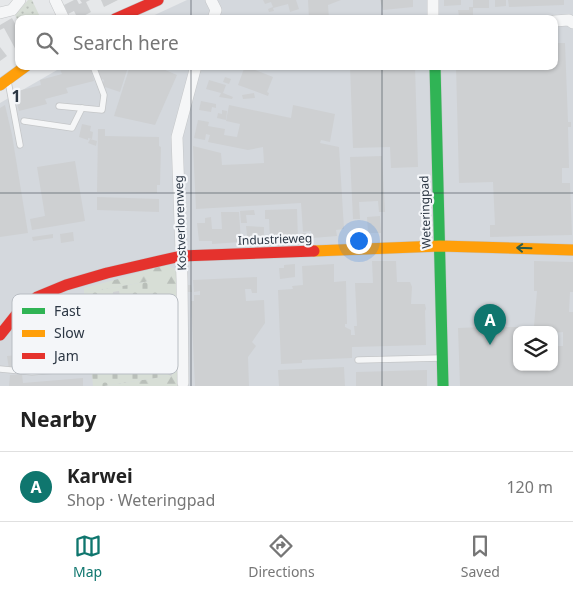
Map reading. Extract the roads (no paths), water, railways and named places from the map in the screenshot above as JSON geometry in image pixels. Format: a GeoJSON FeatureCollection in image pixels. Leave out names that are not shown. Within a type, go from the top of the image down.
{"type":"FeatureCollection","features":[{"type":"Feature","properties":{"kind":"street"},"geometry":{"type":"LineString","coordinates":[[0,13],[12,10],[20,0]]}},
{"type":"Feature","properties":{"kind":"street"},"geometry":{"type":"LineString","coordinates":[[55,0],[62,15]]}},
{"type":"Feature","properties":{"kind":"street"},"geometry":{"type":"LineString","coordinates":[[124,15],[158,0]]}},
{"type":"Feature","properties":{"kind":"street"},"geometry":{"type":"LineString","coordinates":[[433,0],[433,15]]}},
{"type":"Feature","properties":{"kind":"street"},"geometry":{"type":"LineString","coordinates":[[558,21],[568,20],[573,23]]}},
{"type":"Feature","properties":{"kind":"street"},"geometry":{"type":"LineString","coordinates":[[4,82],[20,70]]}},
{"type":"Feature","properties":{"kind":"street","name":"Kostverlorenweg"},"geometry":{"type":"LineString","coordinates":[[183,383],[182,256],[177,137],[195,70]]}},
{"type":"Feature","properties":{"kind":"street","name":"Weteringpad"},"geometry":{"type":"LineString","coordinates":[[435,70],[443,386]]}},
{"type":"Feature","properties":{"kind":"street","name":"Industrieweg"},"geometry":{"type":"LineString","coordinates":[[45,294],[76,282],[158,260],[182,256],[440,246],[573,250]]}},
{"type":"Feature","properties":{"kind":"street","name":"Industrieweg"},"geometry":{"type":"LineString","coordinates":[[0,335],[12,317]]}},
{"type":"Feature","properties":{"kind":"lane"},"geometry":{"type":"LineString","coordinates":[[58,106],[102,110],[104,96],[94,70]]}},
{"type":"Feature","properties":{"kind":"lane"},"geometry":{"type":"LineString","coordinates":[[4,82],[20,145]]}},
{"type":"Feature","properties":{"kind":"lane"},"geometry":{"type":"LineString","coordinates":[[24,121],[72,128],[82,108]]}},
{"type":"Feature","properties":{"kind":"lane"},"geometry":{"type":"LineString","coordinates":[[358,360],[443,358]]}},
{"type":"Feature","properties":{"kind":"place","name":"Karwei"},"geometry":{"type":"Point","coordinates":[490,345]}}]}
